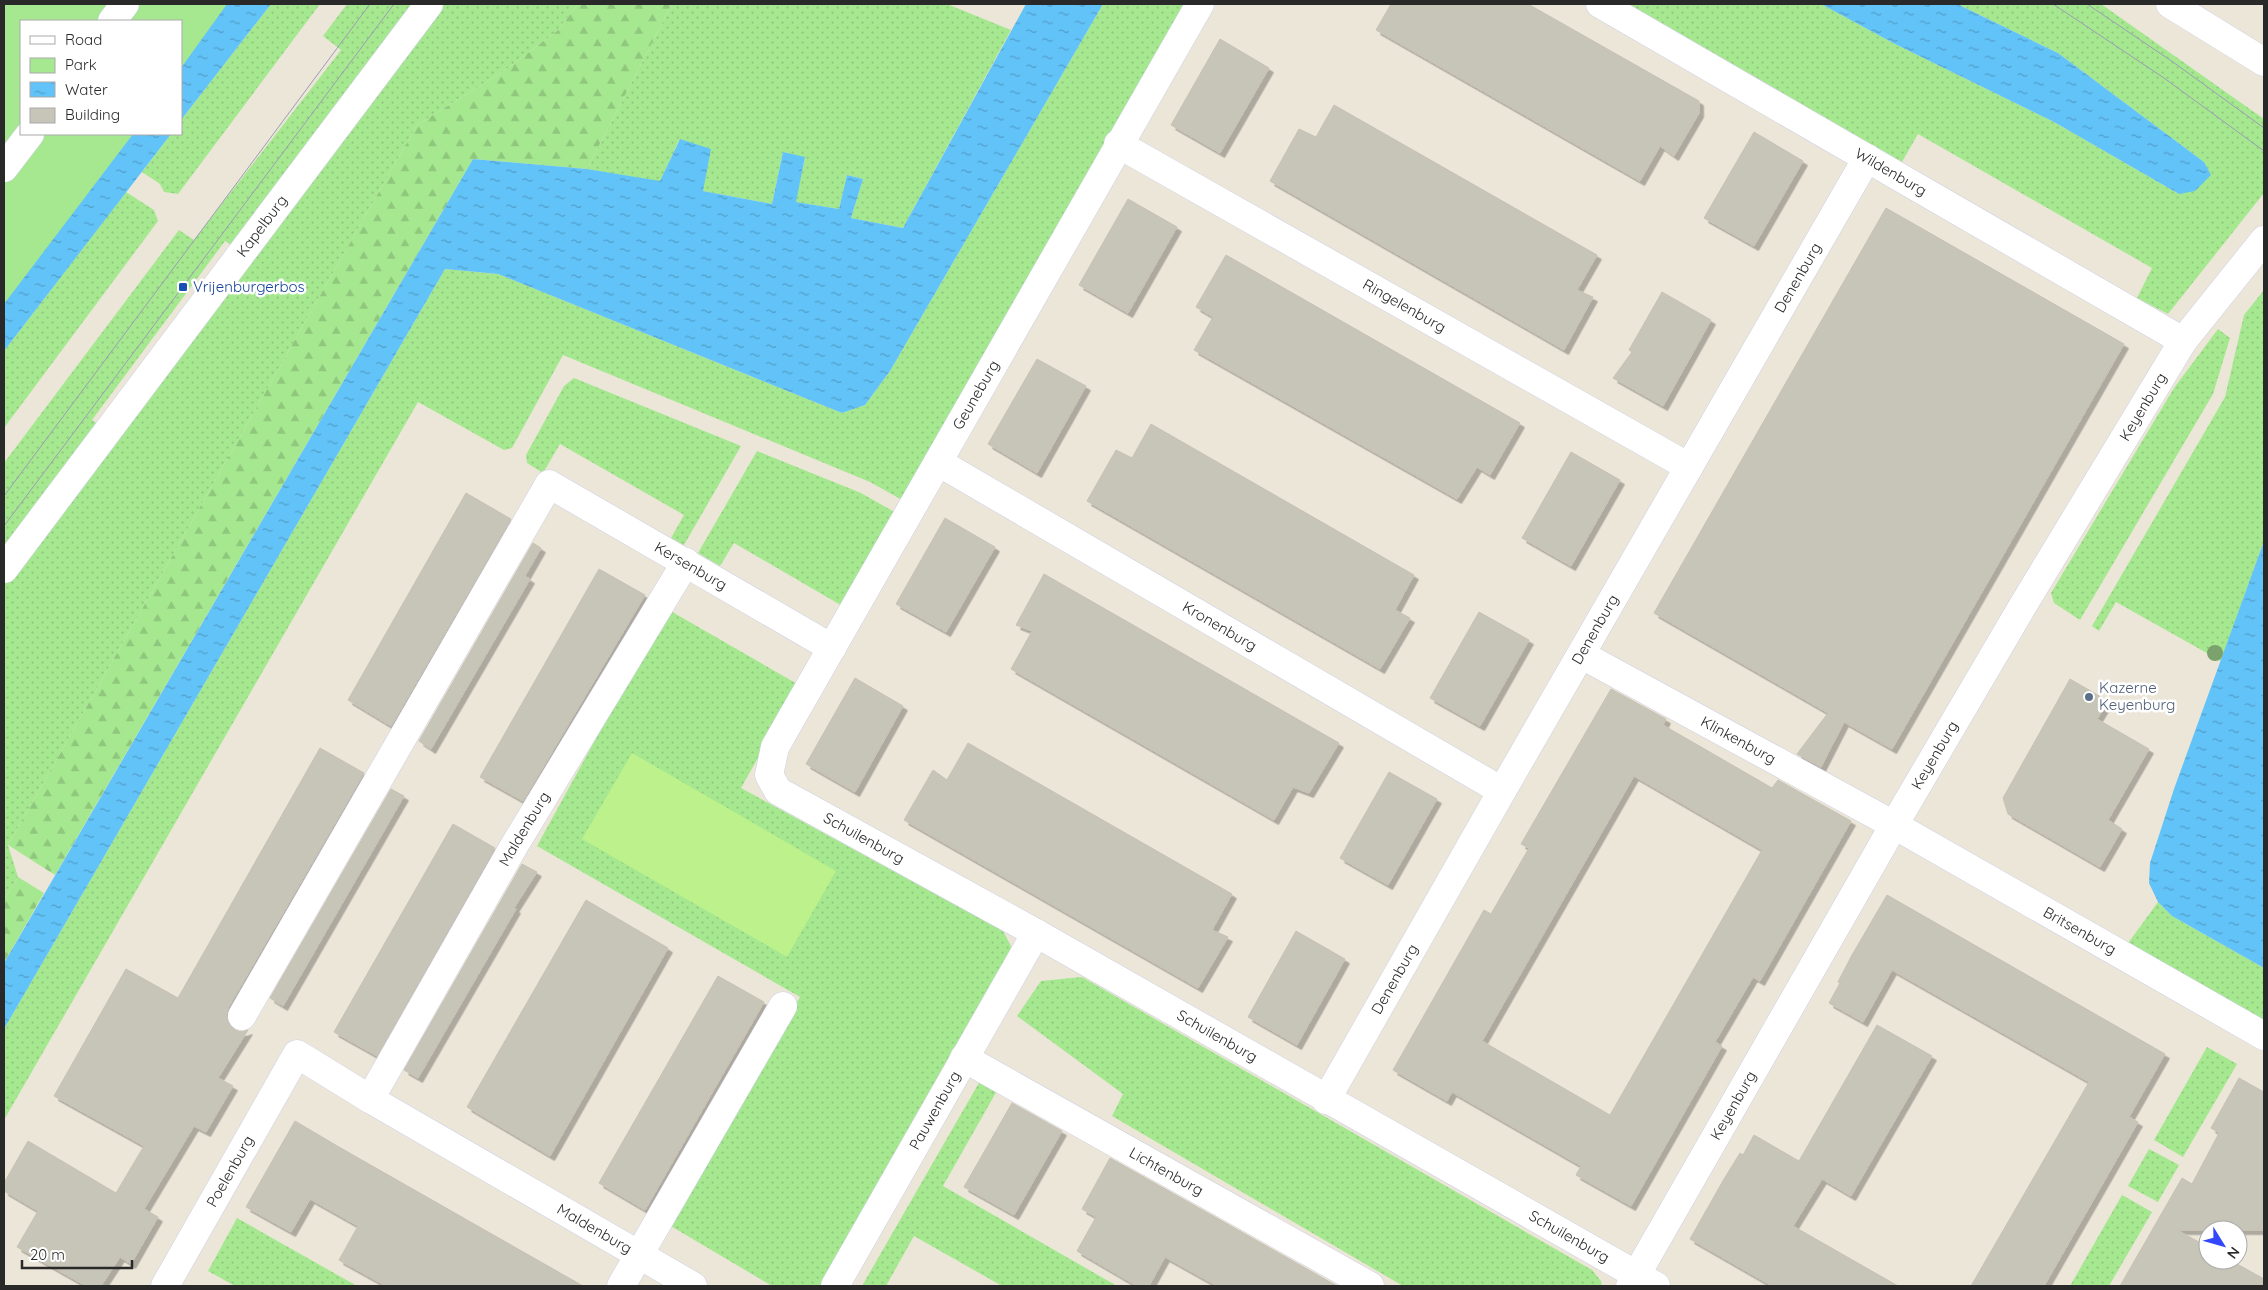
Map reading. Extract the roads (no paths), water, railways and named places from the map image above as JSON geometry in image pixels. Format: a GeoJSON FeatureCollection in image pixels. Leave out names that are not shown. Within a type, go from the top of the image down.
{"type":"FeatureCollection","features":[{"type":"Feature","properties":{"kind":"street"},"geometry":{"type":"LineString","coordinates":[[113,20],[125,4]]}},
{"type":"Feature","properties":{"kind":"street","name":"Kapelburg"},"geometry":{"type":"LineString","coordinates":[[4,569],[429,4]]}},
{"type":"Feature","properties":{"kind":"street","name":"Geuneburg"},"geometry":{"type":"LineString","coordinates":[[778,791],[769,775],[775,747],[1118,144],[1200,4]]}},
{"type":"Feature","properties":{"kind":"street","name":"Wildenburg"},"geometry":{"type":"LineString","coordinates":[[1600,4],[2183,341]]}},
{"type":"Feature","properties":{"kind":"street"},"geometry":{"type":"LineString","coordinates":[[2170,4],[2264,62]]}},
{"type":"Feature","properties":{"kind":"street"},"geometry":{"type":"LineString","coordinates":[[4,168],[29,135]]}},
{"type":"Feature","properties":{"kind":"street","name":"Ringelenburg"},"geometry":{"type":"LineString","coordinates":[[1118,144],[1689,467]]}},
{"type":"Feature","properties":{"kind":"street","name":"Denenburg"},"geometry":{"type":"LineString","coordinates":[[1326,1100],[1867,158]]}},
{"type":"Feature","properties":{"kind":"street","name":"Keyenburg"},"geometry":{"type":"LineString","coordinates":[[1641,1282],[1894,825],[2183,341],[2264,240]]}},
{"type":"Feature","properties":{"kind":"street","name":"Kronenburg"},"geometry":{"type":"LineString","coordinates":[[938,462],[1502,791]]}},
{"type":"Feature","properties":{"kind":"street","name":"Kersenburg"},"geometry":{"type":"LineString","coordinates":[[242,1016],[549,484],[832,648]]}},
{"type":"Feature","properties":{"kind":"street","name":"Maldenburg"},"geometry":{"type":"LineString","coordinates":[[370,1099],[514,846],[686,562]]}},
{"type":"Feature","properties":{"kind":"street","name":"Klinkenburg"},"geometry":{"type":"LineString","coordinates":[[1582,655],[1894,825]]}},
{"type":"Feature","properties":{"kind":"street","name":"Schuilenburg"},"geometry":{"type":"LineString","coordinates":[[778,791],[1036,933],[1326,1100],[1465,1176],[1641,1282]]}},
{"type":"Feature","properties":{"kind":"street","name":"Britsenburg"},"geometry":{"type":"LineString","coordinates":[[1894,825],[2264,1036]]}},
{"type":"Feature","properties":{"kind":"street","name":"Pauwenburg"},"geometry":{"type":"LineString","coordinates":[[835,1286],[1036,933]]}},
{"type":"Feature","properties":{"kind":"street","name":"Maldenburg"},"geometry":{"type":"LineString","coordinates":[[639,1255],[783,1006]]}},
{"type":"Feature","properties":{"kind":"street","name":"Maldenburg"},"geometry":{"type":"LineString","coordinates":[[297,1054],[370,1099],[693,1286]]}},
{"type":"Feature","properties":{"kind":"street","name":"Poelenburg"},"geometry":{"type":"LineString","coordinates":[[164,1286],[297,1054]]}},
{"type":"Feature","properties":{"kind":"street","name":"Lichtenburg"},"geometry":{"type":"LineString","coordinates":[[964,1058],[1370,1286]]}},
{"type":"Feature","properties":{"kind":"street"},"geometry":{"type":"LineString","coordinates":[[621,1286],[639,1255]]}},
{"type":"Feature","properties":{"kind":"water"},"geometry":{"type":"Polygon","coordinates":[[[227,4],[271,4],[182,119],[182,67],[227,4]]]}},
{"type":"Feature","properties":{"kind":"water"},"geometry":{"type":"Polygon","coordinates":[[[1026,4],[1103,4],[890,371],[865,405],[842,413],[498,274],[445,269],[4,1029],[4,963],[473,159],[587,169],[660,181],[680,139],[711,149],[703,191],[772,204],[783,152],[805,157],[796,202],[839,209],[847,175],[863,179],[851,218],[903,228],[1026,4]]]}},
{"type":"Feature","properties":{"kind":"water"},"geometry":{"type":"Polygon","coordinates":[[[1821,4],[1957,4],[2058,53],[2204,162],[2211,175],[2195,191],[2179,194],[2054,122],[1895,44],[1821,4]]]}},
{"type":"Feature","properties":{"kind":"water"},"geometry":{"type":"Polygon","coordinates":[[[132,135],[170,135],[4,351],[4,304],[132,135]]]}},
{"type":"Feature","properties":{"kind":"water"},"geometry":{"type":"Polygon","coordinates":[[[2264,541],[2264,968],[2172,916],[2158,902],[2149,883],[2150,863],[2174,789],[2264,541]]]}},
{"type":"Feature","properties":{"kind":"tram line"},"geometry":{"type":"LineString","coordinates":[[4,496],[370,4]]}},
{"type":"Feature","properties":{"kind":"tram line"},"geometry":{"type":"LineString","coordinates":[[4,526],[394,4]]}},
{"type":"Feature","properties":{"kind":"tram line"},"geometry":{"type":"LineString","coordinates":[[2053,4],[2164,78],[2264,151]]}},
{"type":"Feature","properties":{"kind":"tram line"},"geometry":{"type":"LineString","coordinates":[[2087,4],[2173,62],[2264,128]]}},
{"type":"Feature","properties":{"kind":"place","name":"Vrijenburgerbos"},"geometry":{"type":"Point","coordinates":[183,287]}},
{"type":"Feature","properties":{"kind":"place","name":"Kazerne Keyenburg"},"geometry":{"type":"Point","coordinates":[2089,697]}}]}
